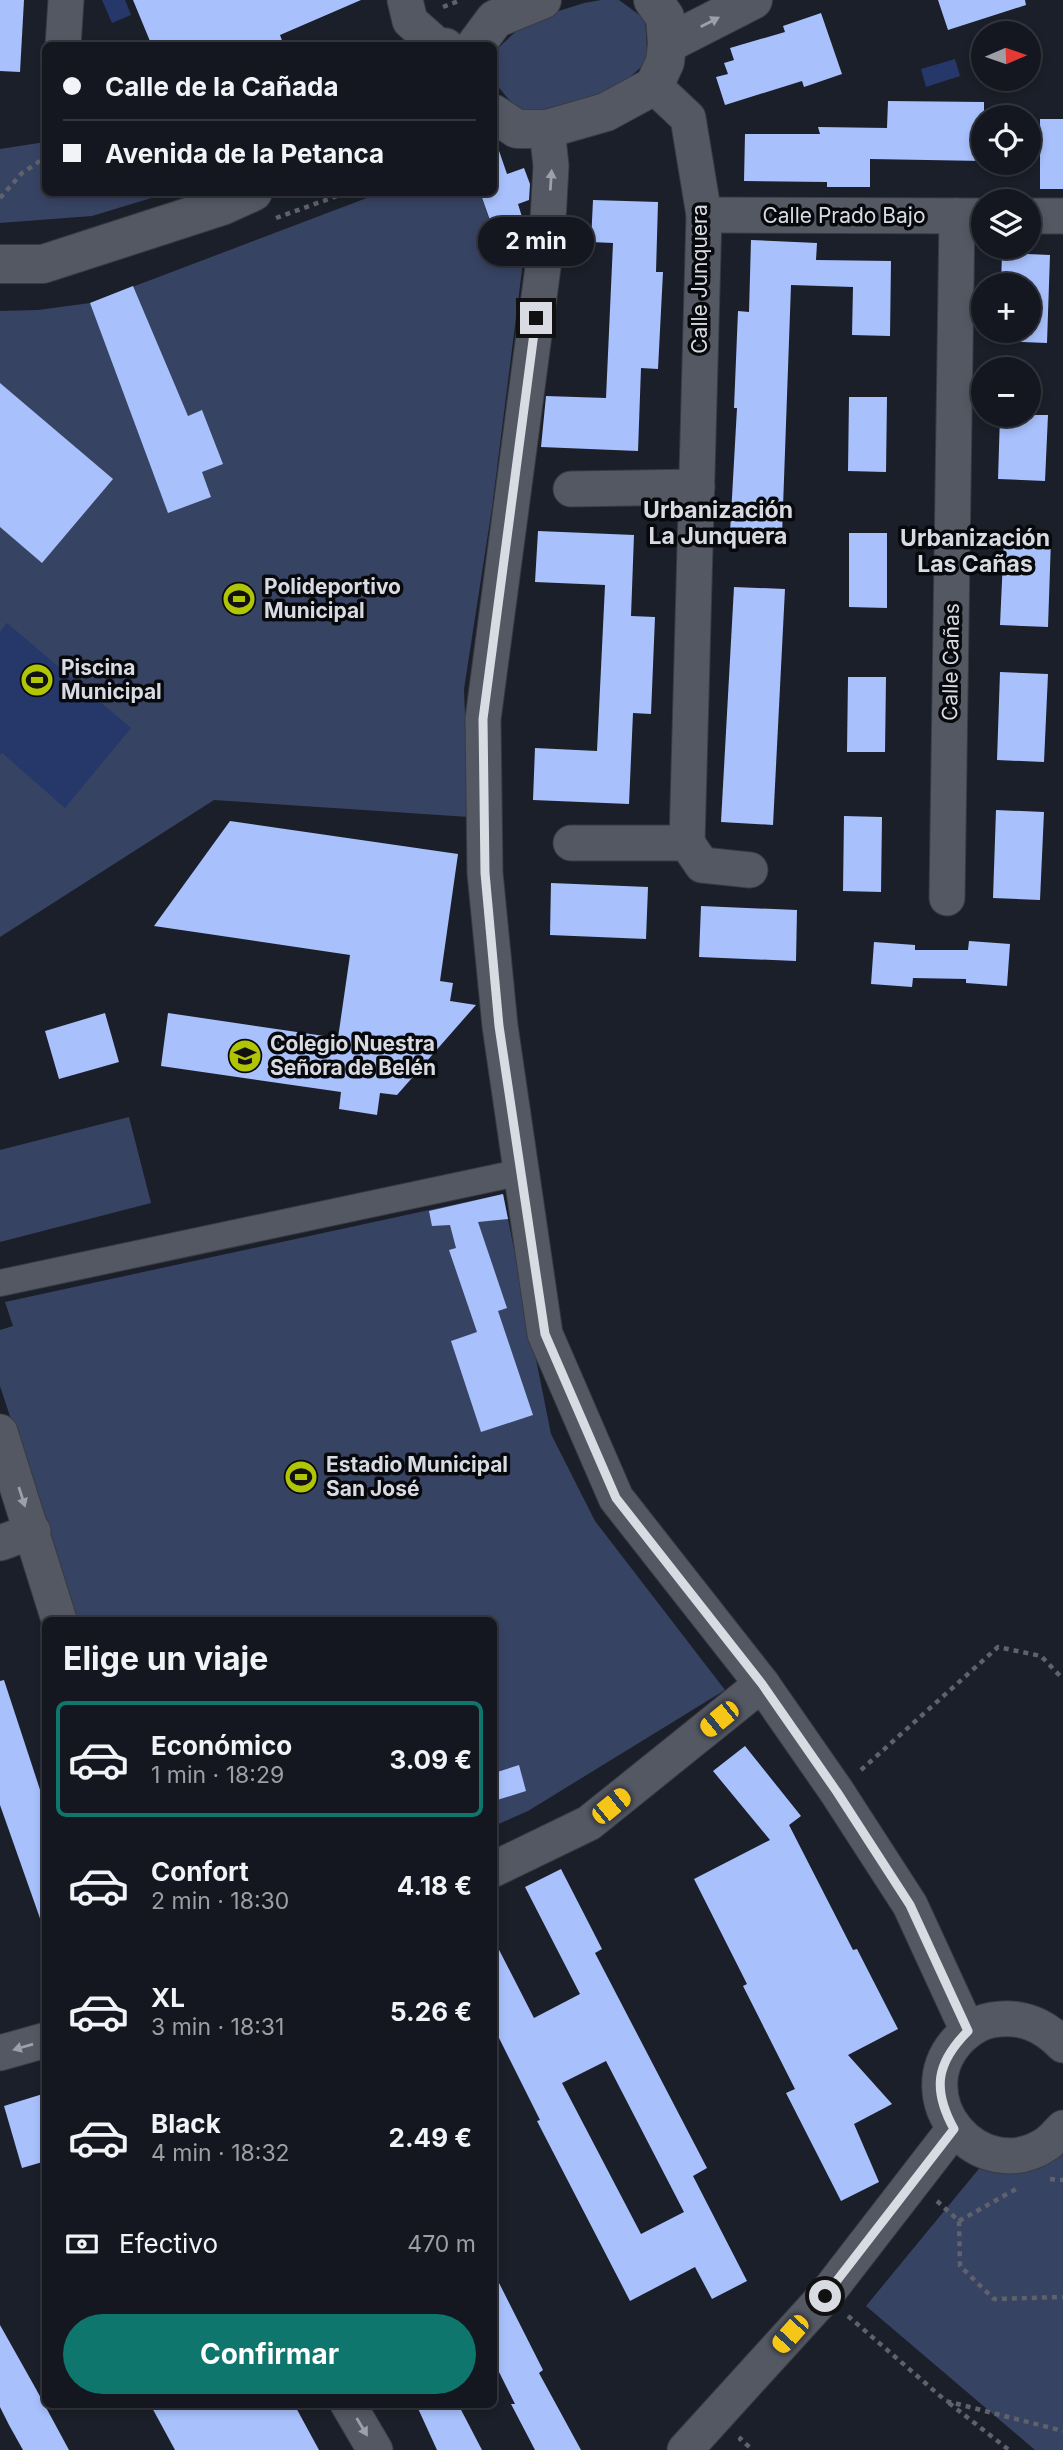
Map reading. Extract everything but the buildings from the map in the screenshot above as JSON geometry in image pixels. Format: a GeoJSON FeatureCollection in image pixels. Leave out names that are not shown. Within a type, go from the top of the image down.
{"type":"FeatureCollection","features":[{"type":"Feature","properties":{"kind":"main road"},"geometry":{"type":"LineString","coordinates":[[478,42],[495,19],[542,0]]}},
{"type":"Feature","properties":{"kind":"main road"},"geometry":{"type":"LineString","coordinates":[[497,119],[517,129],[547,129],[607,112],[654,86],[665,62],[667,44],[665,17],[653,0]]}},
{"type":"Feature","properties":{"kind":"main road"},"geometry":{"type":"LineString","coordinates":[[667,44],[753,0]]}},
{"type":"Feature","properties":{"kind":"main road"},"geometry":{"type":"LineString","coordinates":[[0,264],[43,264],[222,206],[244,196]]}},
{"type":"Feature","properties":{"kind":"street"},"geometry":{"type":"LineString","coordinates":[[63,42],[66,0]]}},
{"type":"Feature","properties":{"kind":"street"},"geometry":{"type":"LineString","coordinates":[[405,0],[410,22],[433,42]]}},
{"type":"Feature","properties":{"kind":"street","name":"Calle Junquera"},"geometry":{"type":"LineString","coordinates":[[654,86],[688,118],[704,215],[687,843]]}},
{"type":"Feature","properties":{"kind":"street"},"geometry":{"type":"LineString","coordinates":[[547,129],[551,166],[547,237],[483,719],[485,873],[499,1026],[545,1334],[616,1498],[762,1684],[837,1792],[910,1905],[968,2031]]}},
{"type":"Feature","properties":{"kind":"street","name":"Calle Prado Bajo"},"geometry":{"type":"LineString","coordinates":[[704,215],[970,216]]}},
{"type":"Feature","properties":{"kind":"street","name":"Calle Cañas"},"geometry":{"type":"LineString","coordinates":[[947,898],[970,216]]}},
{"type":"Feature","properties":{"kind":"street"},"geometry":{"type":"LineString","coordinates":[[1041,216],[1063,216]]}},
{"type":"Feature","properties":{"kind":"street"},"geometry":{"type":"LineString","coordinates":[[571,489],[697,487]]}},
{"type":"Feature","properties":{"kind":"street"},"geometry":{"type":"LineString","coordinates":[[571,843],[687,843],[702,865],[750,870]]}},
{"type":"Feature","properties":{"kind":"street"},"geometry":{"type":"LineString","coordinates":[[0,1283],[522,1172]]}},
{"type":"Feature","properties":{"kind":"street"},"geometry":{"type":"LineString","coordinates":[[0,1432],[58,1617]]}},
{"type":"Feature","properties":{"kind":"street"},"geometry":{"type":"LineString","coordinates":[[0,1543],[33,1531]]}},
{"type":"Feature","properties":{"kind":"street"},"geometry":{"type":"LineString","coordinates":[[497,1867],[589,1823],[762,1684]]}},
{"type":"Feature","properties":{"kind":"street"},"geometry":{"type":"LineString","coordinates":[[1063,2045],[1049,2031],[1030,2021],[1008,2017],[987,2021],[968,2031],[952,2046],[942,2066],[939,2088],[943,2109],[954,2129],[970,2143],[988,2152],[1009,2155],[1030,2152],[1048,2142],[1063,2128]]}},
{"type":"Feature","properties":{"kind":"street"},"geometry":{"type":"LineString","coordinates":[[0,2053],[42,2041]]}},
{"type":"Feature","properties":{"kind":"street"},"geometry":{"type":"LineString","coordinates":[[685,2450],[825,2296],[954,2129]]}},
{"type":"Feature","properties":{"kind":"street"},"geometry":{"type":"LineString","coordinates":[[350,2408],[375,2450]]}},
{"type":"Feature","properties":{"kind":"path"},"geometry":{"type":"LineString","coordinates":[[0,198],[22,173],[42,160]]}},
{"type":"Feature","properties":{"kind":"path"},"geometry":{"type":"LineString","coordinates":[[837,1792],[998,1647],[1041,1656],[1063,1679]]}},
{"type":"Feature","properties":{"kind":"path"},"geometry":{"type":"LineString","coordinates":[[1038,2177],[1063,2180]]}},
{"type":"Feature","properties":{"kind":"path"},"geometry":{"type":"LineString","coordinates":[[914,2181],[960,2221],[960,2266],[994,2299],[1063,2297]]}},
{"type":"Feature","properties":{"kind":"path"},"geometry":{"type":"LineString","coordinates":[[960,2221],[1027,2183]]}},
{"type":"Feature","properties":{"kind":"path"},"geometry":{"type":"LineString","coordinates":[[825,2296],[946,2401],[1009,2450]]}},
{"type":"Feature","properties":{"kind":"path"},"geometry":{"type":"LineString","coordinates":[[946,2401],[1063,2431]]}},
{"type":"Feature","properties":{"kind":"shaded area"},"geometry":{"type":"Polygon","coordinates":[[[102,0],[125,0],[131,15],[112,23],[102,0]]]}},
{"type":"Feature","properties":{"kind":"shaded area"},"geometry":{"type":"Polygon","coordinates":[[[619,0],[645,19],[648,61],[613,92],[543,116],[515,107],[497,85],[497,49],[527,21],[584,3],[619,0]]]}},
{"type":"Feature","properties":{"kind":"shaded area"},"geometry":{"type":"Polygon","coordinates":[[[955,59],[960,76],[926,87],[921,69],[955,59]]]}},
{"type":"Feature","properties":{"kind":"shaded area"},"geometry":{"type":"Polygon","coordinates":[[[42,142],[42,196],[158,196],[92,216],[0,223],[0,149],[42,142]]]}},
{"type":"Feature","properties":{"kind":"shaded area","name":"Polideportivo Municipal"},"geometry":{"type":"Polygon","coordinates":[[[372,196],[481,196],[503,259],[524,254],[492,508],[464,689],[469,817],[214,800],[0,937],[0,311],[38,310],[90,303],[372,196]]]}},
{"type":"Feature","properties":{"kind":"shaded area","name":"Piscina Municipal"},"geometry":{"type":"Polygon","coordinates":[[[7,623],[131,728],[65,808],[2,753],[0,755],[0,632],[7,623]]]}},
{"type":"Feature","properties":{"kind":"shaded area"},"geometry":{"type":"Polygon","coordinates":[[[129,1117],[151,1203],[0,1242],[0,1150],[129,1117]]]}},
{"type":"Feature","properties":{"kind":"shaded area","name":"Estadio Municipal San José"},"geometry":{"type":"Polygon","coordinates":[[[503,1194],[551,1434],[595,1521],[725,1690],[528,1811],[497,1825],[497,1617],[76,1617],[0,1386],[0,1330],[13,1326],[5,1302],[503,1194]]]}},
{"type":"Feature","properties":{"kind":"shaded area"},"geometry":{"type":"Polygon","coordinates":[[[1063,2153],[1063,2450],[1035,2450],[866,2306],[982,2165],[1015,2171],[1061,2156],[1063,2153]]]}},
{"type":"Feature","properties":{"kind":"place","name":"Polideportivo Municipal"},"geometry":{"type":"Point","coordinates":[239,599]}},
{"type":"Feature","properties":{"kind":"place","name":"Piscina Municipal"},"geometry":{"type":"Point","coordinates":[37,680]}},
{"type":"Feature","properties":{"kind":"place","name":"Colegio Nuestra Señora de Belén"},"geometry":{"type":"Point","coordinates":[245,1056]}},
{"type":"Feature","properties":{"kind":"place","name":"Estadio Municipal San José"},"geometry":{"type":"Point","coordinates":[301,1477]}},
{"type":"Feature","properties":{"kind":"district","name":"Urbanización La Junquera"},"geometry":{"type":"Point","coordinates":[718,523]}},
{"type":"Feature","properties":{"kind":"district","name":"Urbanización Las Cañas"},"geometry":{"type":"Point","coordinates":[975,551]}},
{"type":"Feature","properties":{"kind":"route"},"geometry":{"type":"LineString","coordinates":[[536,318],[483,719],[485,873],[499,1026],[545,1334],[616,1498],[762,1684],[837,1792],[910,1905],[968,2031],[952,2046],[942,2066],[939,2088],[943,2109],[954,2129],[825,2296]]}}]}
